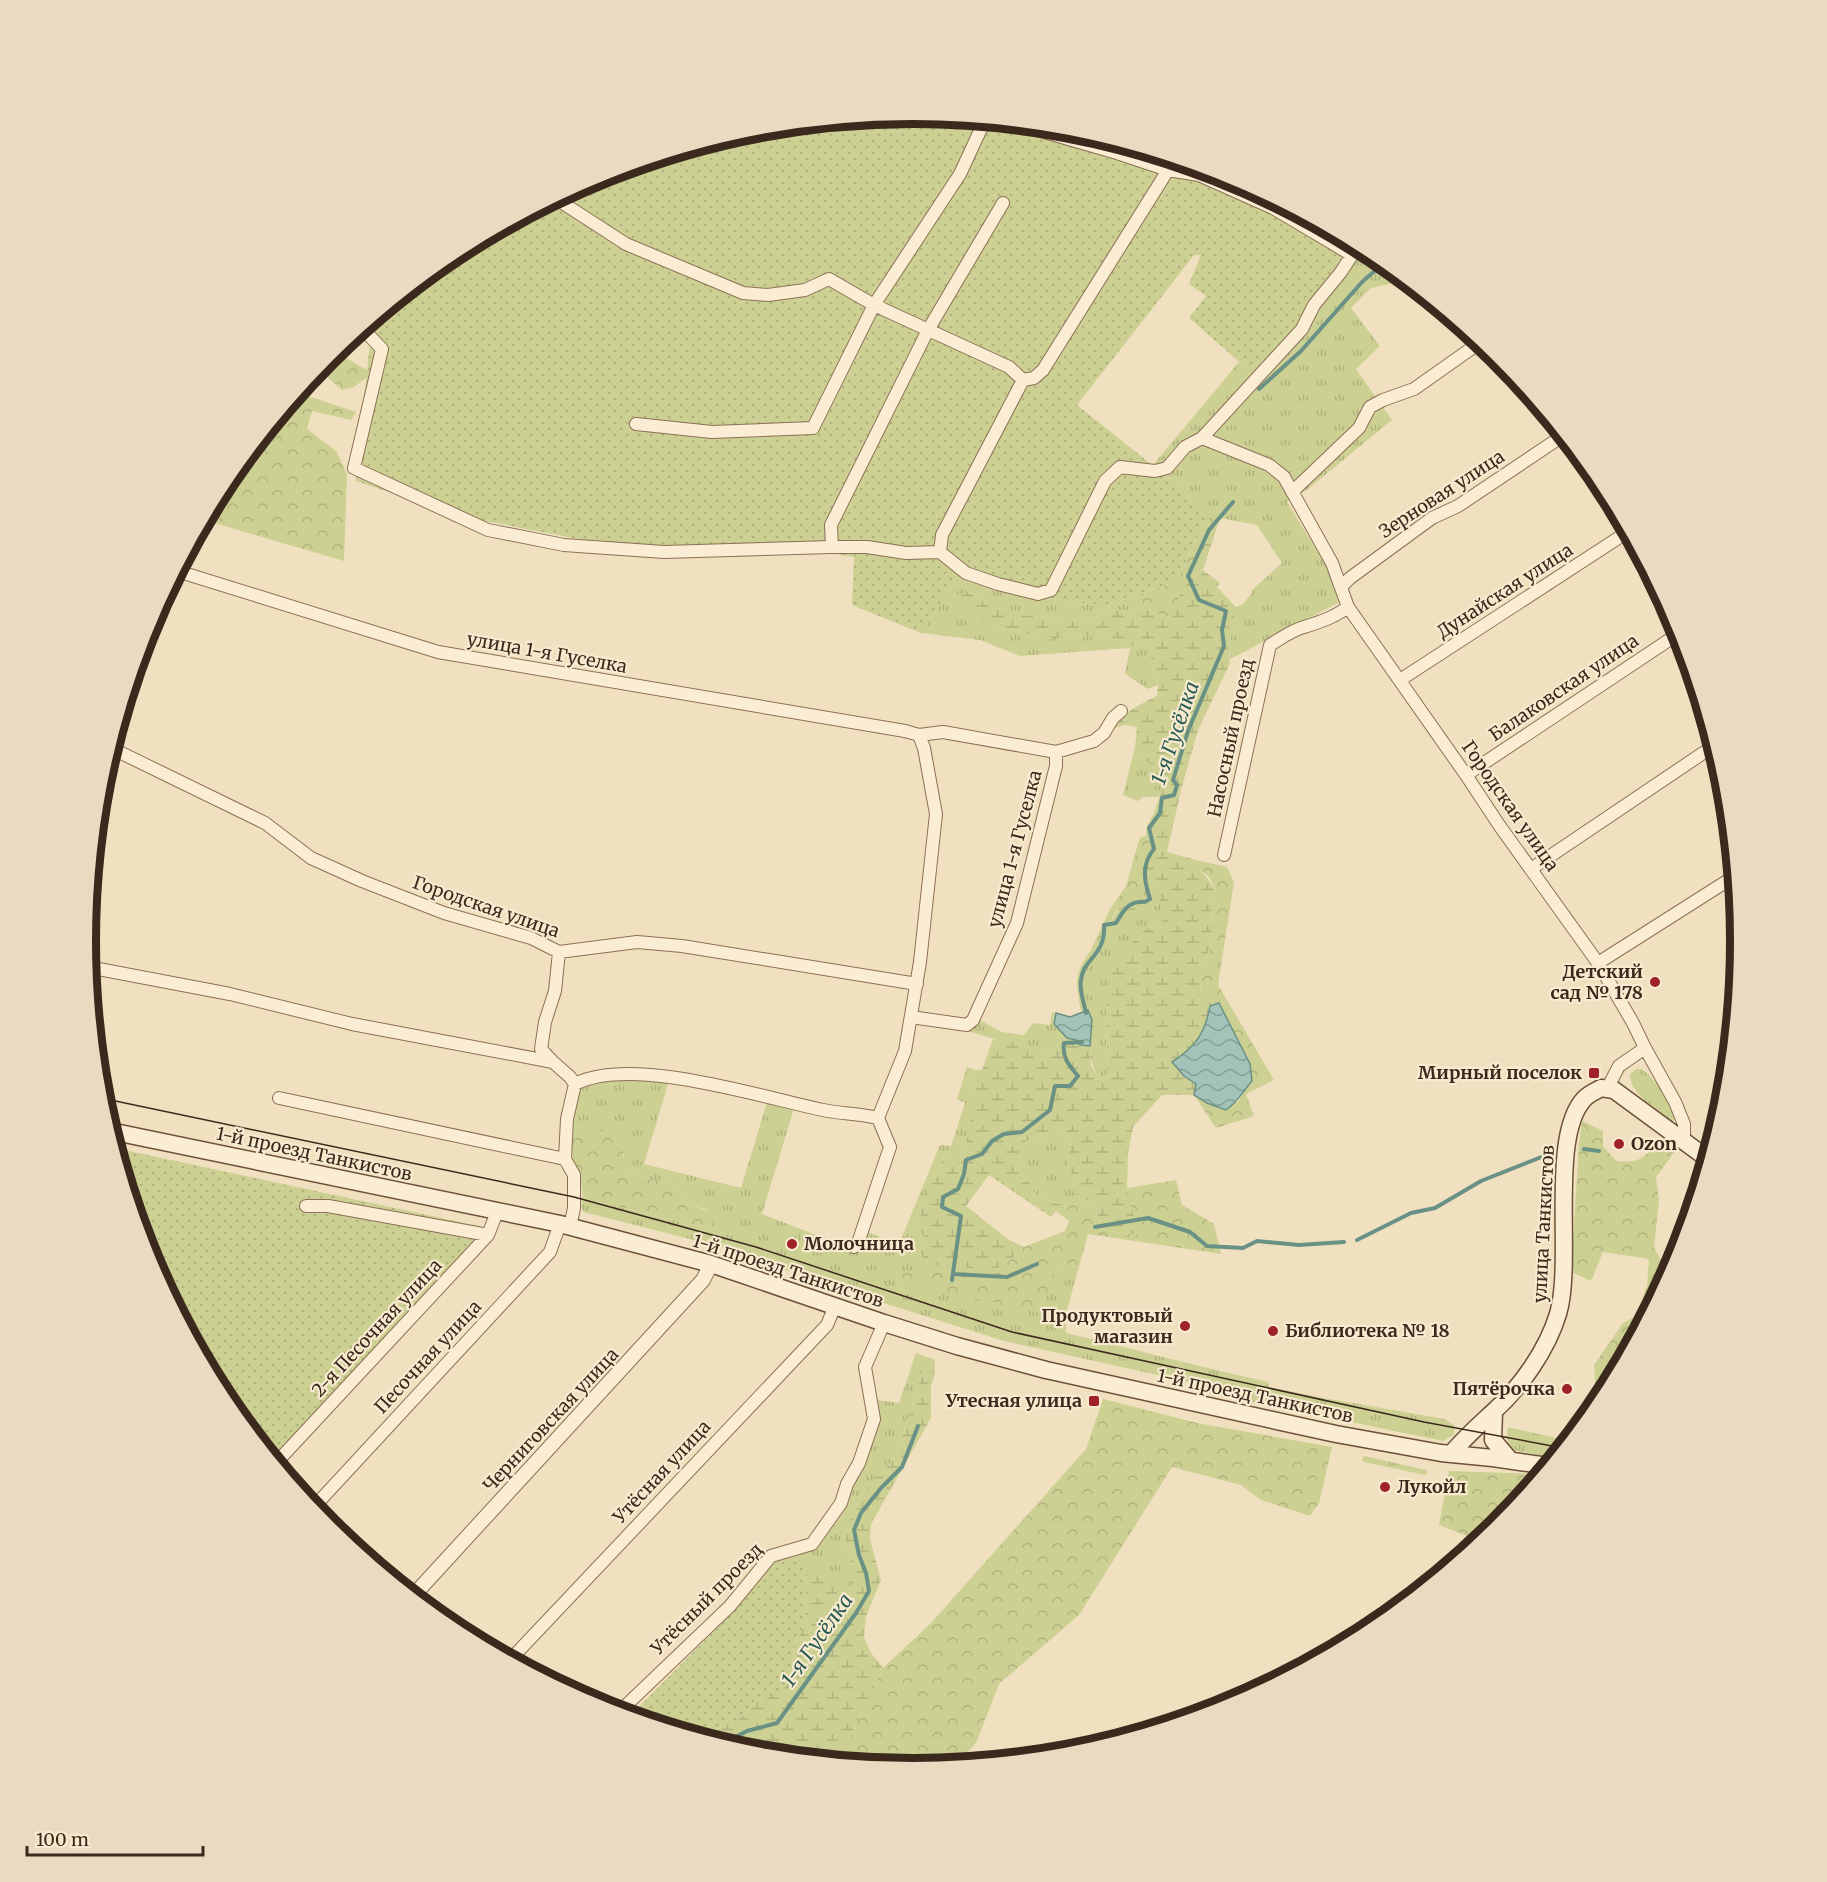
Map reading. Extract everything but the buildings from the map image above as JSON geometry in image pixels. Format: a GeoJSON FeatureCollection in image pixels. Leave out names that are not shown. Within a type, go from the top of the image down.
{"type":"FeatureCollection","features":[{"type":"Feature","properties":{"kind":"main road","name":"улица Танкистов"},"geometry":{"type":"LineString","coordinates":[[1451,1454],[1522,1381],[1544,1347],[1559,1312],[1563,1282],[1566,1152],[1574,1116],[1585,1098],[1601,1088],[1607,1089]]}},
{"type":"Feature","properties":{"kind":"main road"},"geometry":{"type":"LineString","coordinates":[[1607,1089],[1614,1090],[1702,1155]]}},
{"type":"Feature","properties":{"kind":"main road","name":"1-й проезд Танкистов"},"geometry":{"type":"LineString","coordinates":[[119,1133],[565,1226],[711,1264],[884,1323],[984,1354],[1101,1383],[1336,1434],[1451,1454],[1541,1465]]}},
{"type":"Feature","properties":{"kind":"main road"},"geometry":{"type":"LineString","coordinates":[[1494,1412],[1494,1440],[1510,1460]]}},
{"type":"Feature","properties":{"kind":"street"},"geometry":{"type":"LineString","coordinates":[[636,424],[712,432],[813,428],[874,305],[960,174],[983,126]]}},
{"type":"Feature","properties":{"kind":"street"},"geometry":{"type":"LineString","coordinates":[[1063,137],[1168,170],[1196,175]]}},
{"type":"Feature","properties":{"kind":"street"},"geometry":{"type":"LineString","coordinates":[[1023,380],[1034,378],[1043,370],[1168,170]]}},
{"type":"Feature","properties":{"kind":"street"},"geometry":{"type":"LineString","coordinates":[[1204,178],[1273,208],[1352,255]]}},
{"type":"Feature","properties":{"kind":"street"},"geometry":{"type":"LineString","coordinates":[[563,203],[626,244],[743,293],[768,295],[804,290],[829,279],[874,305],[1009,367],[1023,380]]}},
{"type":"Feature","properties":{"kind":"street"},"geometry":{"type":"LineString","coordinates":[[832,547],[831,525],[928,330],[1003,203]]}},
{"type":"Feature","properties":{"kind":"street"},"geometry":{"type":"LineString","coordinates":[[1350,250],[1352,255]]}},
{"type":"Feature","properties":{"kind":"street"},"geometry":{"type":"LineString","coordinates":[[367,333],[382,349],[354,468],[488,530],[564,545],[664,552],[867,547],[906,553],[940,552],[966,573],[1038,594],[1051,590],[1105,481],[1120,467],[1155,471],[1167,468],[1185,447],[1202,438],[1302,329],[1314,305],[1352,255]]}},
{"type":"Feature","properties":{"kind":"street"},"geometry":{"type":"LineString","coordinates":[[1292,492],[1359,428],[1370,407],[1414,389],[1474,346]]}},
{"type":"Feature","properties":{"kind":"street"},"geometry":{"type":"LineString","coordinates":[[940,552],[942,535],[1023,380]]}},
{"type":"Feature","properties":{"kind":"street","name":"Городская улица"},"geometry":{"type":"LineString","coordinates":[[1202,438],[1269,465],[1284,477],[1332,563],[1348,607],[1598,963],[1675,1102],[1684,1124],[1684,1142]]}},
{"type":"Feature","properties":{"kind":"street","name":"Зерновая улица"},"geometry":{"type":"LineString","coordinates":[[1341,587],[1432,518],[1458,506],[1558,439]]}},
{"type":"Feature","properties":{"kind":"street","name":"Дунайская улица"},"geometry":{"type":"LineString","coordinates":[[1400,681],[1623,535]]}},
{"type":"Feature","properties":{"kind":"street","name":"улица 1-я Гуселка"},"geometry":{"type":"LineString","coordinates":[[183,573],[438,652],[920,735],[943,732],[1056,752],[1094,741],[1104,733],[1113,718],[1121,711]]}},
{"type":"Feature","properties":{"kind":"street","name":"Насосный проезд"},"geometry":{"type":"LineString","coordinates":[[1224,855],[1270,645],[1303,627],[1315,625],[1341,613],[1348,607]]}},
{"type":"Feature","properties":{"kind":"street","name":"Балаковская улица"},"geometry":{"type":"LineString","coordinates":[[1466,775],[1673,638]]}},
{"type":"Feature","properties":{"kind":"street"},"geometry":{"type":"LineString","coordinates":[[854,1247],[858,1243],[890,1147],[878,1118],[904,1051],[917,984],[936,814],[920,735]]}},
{"type":"Feature","properties":{"kind":"street"},"geometry":{"type":"LineString","coordinates":[[1531,869],[1708,750]]}},
{"type":"Feature","properties":{"kind":"street","name":"Городская улица"},"geometry":{"type":"LineString","coordinates":[[119,752],[265,823],[311,858],[444,913],[531,938],[559,952],[638,942],[917,984]]}},
{"type":"Feature","properties":{"kind":"street","name":"улица 1-я Гуселка"},"geometry":{"type":"LineString","coordinates":[[911,1017],[967,1024],[973,1020],[1017,922],[1056,766],[1056,752]]}},
{"type":"Feature","properties":{"kind":"street"},"geometry":{"type":"LineString","coordinates":[[1598,963],[1728,880]]}},
{"type":"Feature","properties":{"kind":"street"},"geometry":{"type":"LineString","coordinates":[[279,1098],[565,1159],[567,1119],[575,1084],[541,1049],[545,1022],[555,990],[559,952]]}},
{"type":"Feature","properties":{"kind":"street"},"geometry":{"type":"LineString","coordinates":[[97,969],[230,994],[352,1024],[553,1062]]}},
{"type":"Feature","properties":{"kind":"street"},"geometry":{"type":"LineString","coordinates":[[1607,1089],[1619,1065],[1644,1048]]}},
{"type":"Feature","properties":{"kind":"street"},"geometry":{"type":"LineString","coordinates":[[575,1084],[586,1079],[621,1073],[669,1076],[826,1111],[860,1113],[878,1118]]}},
{"type":"Feature","properties":{"kind":"street","name":"Песочная улица"},"geometry":{"type":"LineString","coordinates":[[319,1502],[550,1252],[574,1208],[574,1176],[565,1159]]}},
{"type":"Feature","properties":{"kind":"street"},"geometry":{"type":"LineString","coordinates":[[306,1206],[327,1206],[488,1235]]}},
{"type":"Feature","properties":{"kind":"street","name":"2-я Песочная улица"},"geometry":{"type":"LineString","coordinates":[[280,1457],[488,1235],[497,1212]]}},
{"type":"Feature","properties":{"kind":"street","name":"Черниговская улица"},"geometry":{"type":"LineString","coordinates":[[418,1591],[696,1288],[711,1264]]}},
{"type":"Feature","properties":{"kind":"street","name":"Утёсная улица"},"geometry":{"type":"LineString","coordinates":[[515,1654],[827,1325],[835,1306]]}},
{"type":"Feature","properties":{"kind":"street","name":"Утёсный проезд"},"geometry":{"type":"LineString","coordinates":[[626,1705],[730,1606],[771,1556],[812,1544],[841,1503],[847,1484],[860,1463],[874,1419],[865,1368],[884,1323]]}},
{"type":"Feature","properties":{"kind":"green space"},"geometry":{"type":"Polygon","coordinates":[[[860,125],[967,125],[1020,130],[1125,151],[1226,186],[1275,208],[1347,248],[1302,315],[1251,372],[1189,318],[1206,296],[1189,284],[1201,255],[1194,255],[1077,405],[1181,488],[1206,518],[1177,581],[1105,606],[1030,596],[957,578],[921,633],[852,605],[854,557],[829,553],[732,557],[666,556],[459,516],[356,481],[371,332],[369,331],[374,326],[416,292],[459,261],[552,208],[601,186],[702,151],[807,130],[860,125]]]}},
{"type":"Feature","properties":{"kind":"green space"},"geometry":{"type":"Polygon","coordinates":[[[1347,248],[1397,282],[1371,288],[1351,308],[1380,346],[1356,369],[1392,420],[1308,489],[1287,502],[1331,574],[1338,603],[1230,659],[1229,649],[1236,607],[1243,604],[1252,593],[1251,591],[1282,563],[1257,525],[1220,518],[1206,518],[1181,488],[1153,465],[1239,362],[1251,371],[1301,316],[1347,248]]]}},
{"type":"Feature","properties":{"kind":"green space"},"geometry":{"type":"Polygon","coordinates":[[[342,356],[372,373],[354,387],[342,390],[325,374],[342,356]]]}},
{"type":"Feature","properties":{"kind":"green space"},"geometry":{"type":"Polygon","coordinates":[[[308,392],[308,396],[356,412],[351,420],[312,411],[307,429],[336,451],[347,474],[344,561],[212,522],[265,443],[308,392]]]}},
{"type":"Feature","properties":{"kind":"green space"},"geometry":{"type":"Polygon","coordinates":[[[1206,518],[1220,518],[1203,570],[1184,584],[1172,618],[1143,609],[1143,593],[1177,581],[1206,518]]]}},
{"type":"Feature","properties":{"kind":"green space"},"geometry":{"type":"Polygon","coordinates":[[[1203,570],[1220,583],[1217,587],[1236,607],[1229,649],[1230,663],[1198,730],[1167,852],[1200,861],[1200,869],[1216,890],[1211,906],[1212,940],[1203,967],[1200,993],[1210,1006],[1207,1021],[1192,1050],[1183,1076],[1196,1084],[1194,1095],[1162,1095],[1133,1127],[1128,1154],[1127,1188],[1138,1235],[1100,1230],[1095,1199],[1079,1202],[1068,1161],[1071,1138],[1054,1130],[1046,1139],[1026,1141],[1015,1170],[1029,1182],[1035,1195],[1067,1207],[1056,1211],[1051,1217],[989,1175],[966,1206],[1009,1240],[1024,1247],[1007,1263],[997,1268],[970,1268],[950,1263],[932,1267],[919,1253],[924,1237],[919,1230],[922,1198],[937,1176],[942,1158],[966,1149],[969,1123],[977,1109],[971,1096],[976,1070],[982,1070],[993,1039],[1055,1050],[1067,1038],[1076,1040],[1080,1045],[1090,1046],[1091,1066],[1098,1077],[1104,1078],[1107,1072],[1106,995],[1112,973],[1136,938],[1146,929],[1164,920],[1160,907],[1160,883],[1151,880],[1145,883],[1141,880],[1143,857],[1159,850],[1146,836],[1146,832],[1163,790],[1156,780],[1152,765],[1144,760],[1135,747],[1137,727],[1124,725],[1112,729],[1126,713],[1157,696],[1158,685],[1153,672],[1149,644],[1134,646],[1115,638],[1072,636],[1046,639],[989,627],[959,604],[956,595],[968,592],[996,609],[1054,619],[1080,621],[1115,611],[1143,609],[1172,618],[1184,583],[1203,570]]]}},
{"type":"Feature","properties":{"kind":"green space"},"geometry":{"type":"Polygon","coordinates":[[[957,578],[1030,596],[1105,606],[1143,593],[1143,609],[1115,611],[1080,621],[1023,615],[996,609],[968,592],[989,627],[1046,639],[1072,636],[1115,638],[1134,646],[1149,644],[1153,672],[1158,685],[1148,689],[1125,674],[1130,648],[1020,656],[980,640],[921,633],[957,578]]]}},
{"type":"Feature","properties":{"kind":"green space"},"geometry":{"type":"Polygon","coordinates":[[[1135,747],[1144,760],[1152,764],[1156,780],[1163,790],[1158,797],[1143,797],[1138,801],[1123,795],[1135,747]]]}},
{"type":"Feature","properties":{"kind":"green space"},"geometry":{"type":"Polygon","coordinates":[[[1146,836],[1159,850],[1141,880],[1145,883],[1144,892],[1134,913],[1119,906],[1096,950],[1091,950],[1110,909],[1126,886],[1140,837],[1146,836]]]}},
{"type":"Feature","properties":{"kind":"green space"},"geometry":{"type":"Polygon","coordinates":[[[1200,861],[1227,867],[1234,882],[1218,985],[1274,1080],[1246,1094],[1254,1116],[1216,1128],[1194,1095],[1207,1103],[1238,1102],[1246,1088],[1250,1064],[1219,1003],[1210,1006],[1200,994],[1203,967],[1212,940],[1211,906],[1216,890],[1209,877],[1200,869],[1200,861]]]}},
{"type":"Feature","properties":{"kind":"green space"},"geometry":{"type":"Polygon","coordinates":[[[1151,880],[1161,883],[1160,907],[1164,920],[1146,929],[1106,1019],[1107,1072],[1104,1078],[1098,1077],[1092,1064],[1090,1049],[1092,1020],[1085,1010],[1081,1011],[1077,979],[1081,966],[1091,950],[1096,949],[1120,906],[1144,892],[1145,883],[1151,880]]]}},
{"type":"Feature","properties":{"kind":"green space"},"geometry":{"type":"Polygon","coordinates":[[[1052,1012],[1056,1013],[1054,1025],[1067,1038],[1055,1050],[1021,1046],[965,1030],[978,1019],[1002,1032],[1024,1035],[1033,1023],[1050,1025],[1052,1012]]]}},
{"type":"Feature","properties":{"kind":"green space"},"geometry":{"type":"Polygon","coordinates":[[[967,1067],[976,1070],[971,1096],[977,1109],[969,1123],[966,1149],[942,1158],[937,1176],[922,1198],[919,1230],[924,1237],[919,1253],[932,1267],[889,1275],[894,1280],[933,1288],[1058,1265],[1079,1267],[1065,1317],[1066,1333],[1268,1382],[1269,1387],[1444,1419],[1454,1425],[1454,1435],[1443,1441],[1191,1389],[1190,1382],[1004,1341],[839,1289],[717,1246],[584,1212],[581,1208],[583,1198],[710,1229],[707,1210],[683,1202],[680,1192],[672,1183],[639,1176],[623,1164],[624,1146],[571,1134],[571,1120],[579,1089],[621,1076],[669,1081],[644,1164],[741,1188],[767,1102],[794,1108],[762,1214],[847,1245],[867,1232],[899,1244],[940,1145],[951,1146],[965,1103],[957,1099],[967,1067]]]}},
{"type":"Feature","properties":{"kind":"green space"},"geometry":{"type":"Polygon","coordinates":[[[1636,1069],[1642,1069],[1657,1084],[1675,1116],[1673,1121],[1651,1106],[1634,1088],[1630,1074],[1636,1069]]]}},
{"type":"Feature","properties":{"kind":"green space"},"geometry":{"type":"Polygon","coordinates":[[[1582,1121],[1603,1131],[1603,1146],[1616,1161],[1639,1159],[1665,1138],[1678,1147],[1656,1177],[1659,1200],[1654,1248],[1664,1265],[1647,1303],[1596,1390],[1594,1365],[1623,1323],[1636,1316],[1647,1286],[1649,1259],[1603,1252],[1591,1281],[1571,1272],[1582,1121]]]}},
{"type":"Feature","properties":{"kind":"green space"},"geometry":{"type":"Polygon","coordinates":[[[615,1130],[624,1146],[623,1164],[639,1176],[672,1183],[680,1192],[683,1202],[707,1211],[713,1222],[710,1229],[583,1198],[580,1173],[573,1168],[571,1134],[615,1130]]]}},
{"type":"Feature","properties":{"kind":"green space"},"geometry":{"type":"Polygon","coordinates":[[[1054,1130],[1071,1138],[1068,1161],[1079,1202],[1067,1207],[1035,1195],[1029,1182],[1015,1170],[1026,1141],[1046,1139],[1054,1130]]]}},
{"type":"Feature","properties":{"kind":"green space"},"geometry":{"type":"Polygon","coordinates":[[[123,1150],[483,1227],[486,1229],[278,1455],[234,1395],[180,1303],[139,1204],[123,1150]]]}},
{"type":"Feature","properties":{"kind":"green space"},"geometry":{"type":"Polygon","coordinates":[[[1176,1180],[1182,1205],[1214,1224],[1221,1254],[1088,1234],[1079,1267],[1058,1265],[1039,1313],[894,1280],[888,1275],[950,1263],[1007,1263],[1024,1247],[1065,1231],[1069,1221],[1056,1211],[1079,1202],[1095,1199],[1100,1230],[1137,1235],[1127,1188],[1176,1180]]]}},
{"type":"Feature","properties":{"kind":"green space"},"geometry":{"type":"Polygon","coordinates":[[[916,1353],[935,1360],[935,1373],[923,1370],[896,1457],[863,1492],[844,1535],[851,1565],[851,1587],[839,1597],[824,1569],[807,1569],[790,1557],[817,1549],[842,1514],[863,1465],[876,1400],[899,1403],[916,1353]]]}},
{"type":"Feature","properties":{"kind":"green space"},"geometry":{"type":"Polygon","coordinates":[[[923,1370],[935,1373],[931,1386],[931,1418],[871,1524],[870,1539],[881,1580],[866,1616],[864,1637],[871,1653],[883,1668],[841,1755],[754,1743],[709,1733],[739,1719],[755,1703],[783,1690],[790,1676],[794,1650],[805,1619],[807,1569],[824,1568],[839,1596],[851,1587],[851,1565],[844,1535],[863,1492],[896,1457],[923,1370]]]}},
{"type":"Feature","properties":{"kind":"green space"},"geometry":{"type":"Polygon","coordinates":[[[1103,1399],[1197,1423],[1332,1447],[1319,1503],[1310,1516],[1261,1500],[1241,1485],[1172,1467],[1079,1615],[999,1684],[976,1743],[963,1757],[914,1759],[841,1755],[883,1668],[931,1623],[1086,1449],[1103,1399]]]}},
{"type":"Feature","properties":{"kind":"green space"},"geometry":{"type":"Polygon","coordinates":[[[1508,1427],[1562,1439],[1547,1457],[1513,1450],[1510,1448],[1508,1427]]]}},
{"type":"Feature","properties":{"kind":"green space"},"geometry":{"type":"Polygon","coordinates":[[[1364,1456],[1426,1470],[1428,1473],[1425,1475],[1364,1462],[1362,1460],[1364,1456]]]}},
{"type":"Feature","properties":{"kind":"green space"},"geometry":{"type":"Polygon","coordinates":[[[1449,1471],[1533,1474],[1472,1538],[1439,1525],[1449,1471]]]}},
{"type":"Feature","properties":{"kind":"green space"},"geometry":{"type":"Polygon","coordinates":[[[790,1557],[807,1569],[805,1619],[794,1650],[790,1676],[783,1691],[755,1703],[739,1719],[709,1733],[636,1709],[736,1609],[774,1561],[790,1557]]]}},
{"type":"Feature","properties":{"kind":"water"},"geometry":{"type":"Polygon","coordinates":[[[1219,1003],[1250,1064],[1252,1081],[1226,1110],[1194,1095],[1196,1084],[1184,1076],[1172,1062],[1198,1039],[1210,1006],[1219,1003]]]}},
{"type":"Feature","properties":{"kind":"water"},"geometry":{"type":"Polygon","coordinates":[[[1088,1010],[1092,1020],[1090,1046],[1080,1045],[1076,1040],[1067,1038],[1054,1024],[1056,1013],[1070,1017],[1088,1010]]]}},
{"type":"Feature","properties":{"kind":"waterway","name":"1-я Гусёлка"},"geometry":{"type":"LineString","coordinates":[[1259,389],[1301,351],[1362,282],[1378,268]]}},
{"type":"Feature","properties":{"kind":"waterway","name":"1-я Гусёлка"},"geometry":{"type":"LineString","coordinates":[[1086,1013],[1081,980],[1086,966],[1102,944],[1104,925],[1116,923],[1131,904],[1150,899],[1146,886],[1145,867],[1154,849],[1149,828],[1160,813],[1162,798],[1174,795],[1177,785],[1173,780],[1188,731],[1224,646],[1222,630],[1226,611],[1199,600],[1188,576],[1209,530],[1233,502]]}},
{"type":"Feature","properties":{"kind":"waterway","name":"1-я Гусёлка"},"geometry":{"type":"LineString","coordinates":[[952,1280],[961,1216],[942,1207],[943,1197],[958,1189],[966,1160],[982,1154],[992,1141],[1004,1134],[1022,1132],[1050,1110],[1055,1086],[1070,1086],[1078,1076],[1065,1057],[1064,1043],[1082,1042]]}},
{"type":"Feature","properties":{"kind":"waterway"},"geometry":{"type":"LineString","coordinates":[[1584,1149],[1599,1151]]}},
{"type":"Feature","properties":{"kind":"waterway"},"geometry":{"type":"LineString","coordinates":[[1357,1240],[1411,1213],[1435,1208],[1481,1181],[1544,1156]]}},
{"type":"Feature","properties":{"kind":"waterway"},"geometry":{"type":"LineString","coordinates":[[1095,1227],[1148,1218],[1190,1232],[1207,1246],[1243,1248],[1257,1241],[1299,1245],[1344,1242]]}},
{"type":"Feature","properties":{"kind":"waterway"},"geometry":{"type":"LineString","coordinates":[[953,1274],[1007,1277],[1037,1264]]}},
{"type":"Feature","properties":{"kind":"waterway","name":"1-я Гусёлка"},"geometry":{"type":"LineString","coordinates":[[733,1738],[747,1731],[777,1723],[856,1613],[869,1591],[854,1530],[861,1513],[902,1467],[918,1426]]}},
{"type":"Feature","properties":{"kind":"tram line"},"geometry":{"type":"LineString","coordinates":[[112,1100],[574,1197],[756,1247],[1012,1332],[1424,1422],[1556,1447]]}},
{"type":"Feature","properties":{"kind":"place","name":"Детский сад № 178"},"geometry":{"type":"Point","coordinates":[1655,982]}},
{"type":"Feature","properties":{"kind":"place","name":"Мирный поселок"},"geometry":{"type":"Point","coordinates":[1594,1073]}},
{"type":"Feature","properties":{"kind":"place","name":"Ozon"},"geometry":{"type":"Point","coordinates":[1619,1144]}},
{"type":"Feature","properties":{"kind":"place","name":"Молочница"},"geometry":{"type":"Point","coordinates":[792,1244]}},
{"type":"Feature","properties":{"kind":"place","name":"Продуктовый магазин"},"geometry":{"type":"Point","coordinates":[1185,1326]}},
{"type":"Feature","properties":{"kind":"place","name":"Библиотека № 18"},"geometry":{"type":"Point","coordinates":[1273,1331]}},
{"type":"Feature","properties":{"kind":"place","name":"Пятёрочка"},"geometry":{"type":"Point","coordinates":[1567,1389]}},
{"type":"Feature","properties":{"kind":"place","name":"Утесная улица"},"geometry":{"type":"Point","coordinates":[1094,1401]}},
{"type":"Feature","properties":{"kind":"place","name":"Лукойл"},"geometry":{"type":"Point","coordinates":[1385,1487]}}]}
